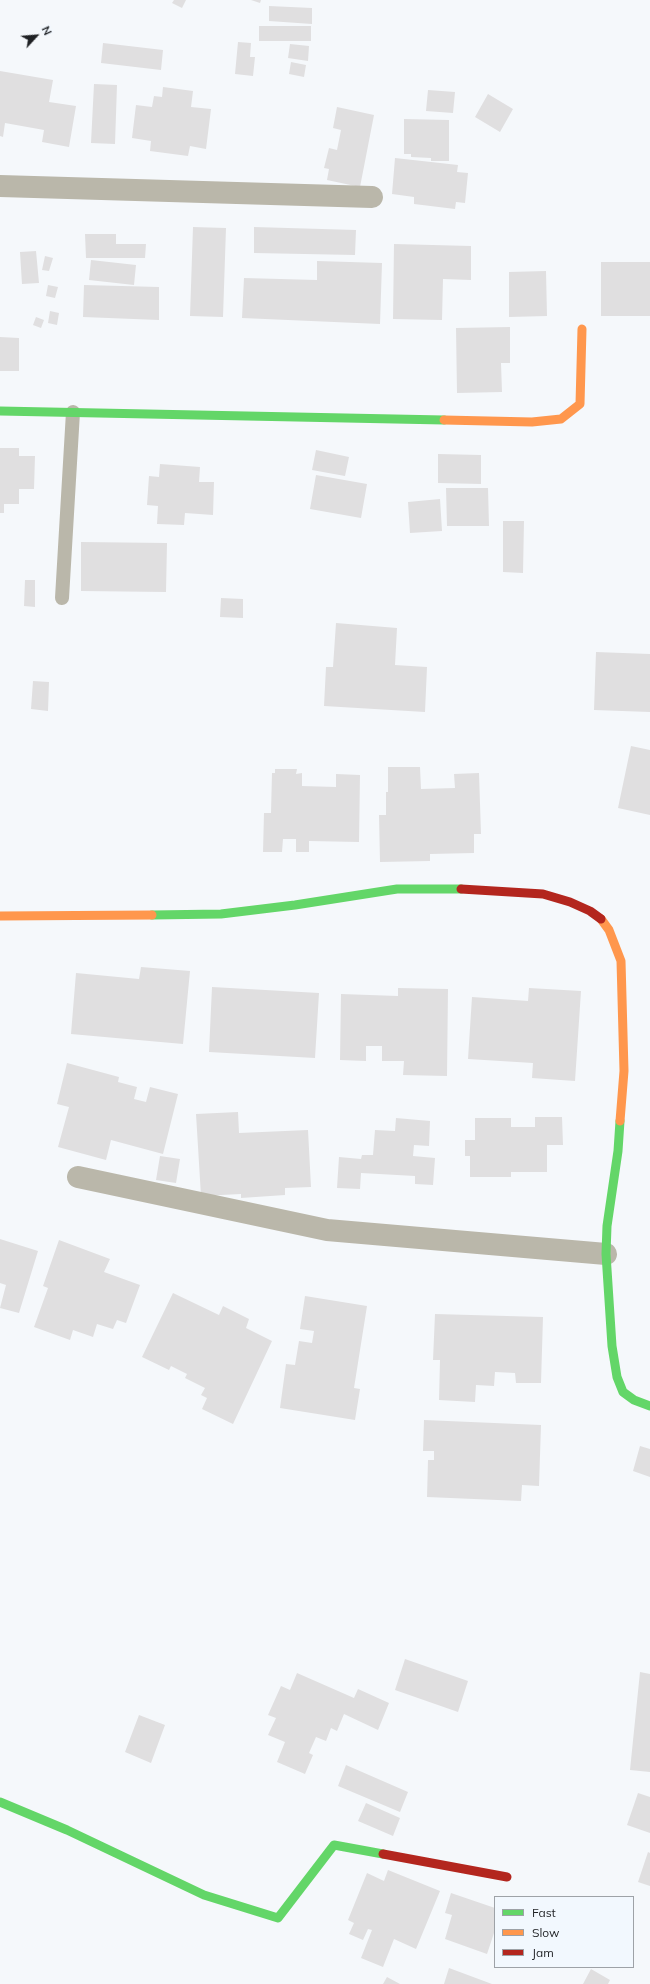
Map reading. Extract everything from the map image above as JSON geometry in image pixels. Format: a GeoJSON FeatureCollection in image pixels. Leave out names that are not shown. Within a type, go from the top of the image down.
{"type":"FeatureCollection","features":[{"type":"Feature","properties":{"kind":"street"},"geometry":{"type":"LineString","coordinates":[[0,186],[372,197]]}},
{"type":"Feature","properties":{"kind":"street"},"geometry":{"type":"LineString","coordinates":[[0,411],[524,422],[561,419],[580,404],[582,329]]}},
{"type":"Feature","properties":{"kind":"street"},"geometry":{"type":"LineString","coordinates":[[0,916],[221,914],[295,905],[396,889],[474,889],[543,894],[570,902],[590,911],[601,920],[609,930],[621,961],[624,1071],[618,1151],[607,1226],[606,1254],[612,1346],[617,1377],[623,1392],[634,1400],[650,1406]]}},
{"type":"Feature","properties":{"kind":"street"},"geometry":{"type":"LineString","coordinates":[[78,1177],[327,1230],[606,1254]]}},
{"type":"Feature","properties":{"kind":"street"},"geometry":{"type":"LineString","coordinates":[[0,1802],[67,1830],[204,1895],[278,1918],[334,1845],[507,1876]]}},
{"type":"Feature","properties":{"kind":"lane"},"geometry":{"type":"LineString","coordinates":[[62,598],[73,412]]}},
{"type":"Feature","properties":{"kind":"building"},"geometry":{"type":"Polygon","coordinates":[[[174,0],[186,0],[182,8],[172,3],[174,0]]]}},
{"type":"Feature","properties":{"kind":"building"},"geometry":{"type":"Polygon","coordinates":[[[251,0],[261,0],[260,3],[251,0]]]}},
{"type":"Feature","properties":{"kind":"building"},"geometry":{"type":"Polygon","coordinates":[[[269,6],[312,8],[312,24],[269,21],[269,6]]]}},
{"type":"Feature","properties":{"kind":"building"},"geometry":{"type":"Polygon","coordinates":[[[259,26],[311,26],[311,41],[259,41],[259,26]]]}},
{"type":"Feature","properties":{"kind":"building"},"geometry":{"type":"Polygon","coordinates":[[[238,42],[251,43],[250,57],[255,57],[253,76],[235,74],[238,42]]]}},
{"type":"Feature","properties":{"kind":"building"},"geometry":{"type":"Polygon","coordinates":[[[103,43],[163,50],[161,70],[101,63],[103,43]]]}},
{"type":"Feature","properties":{"kind":"building"},"geometry":{"type":"Polygon","coordinates":[[[290,44],[309,46],[308,61],[288,58],[290,44]]]}},
{"type":"Feature","properties":{"kind":"building"},"geometry":{"type":"Polygon","coordinates":[[[291,62],[306,65],[304,77],[289,74],[291,62]]]}},
{"type":"Feature","properties":{"kind":"building"},"geometry":{"type":"Polygon","coordinates":[[[0,71],[53,80],[49,102],[76,106],[69,147],[42,142],[44,130],[5,123],[3,137],[0,136],[0,71]]]}},
{"type":"Feature","properties":{"kind":"building"},"geometry":{"type":"Polygon","coordinates":[[[94,84],[117,85],[115,144],[91,143],[94,84]]]}},
{"type":"Feature","properties":{"kind":"building"},"geometry":{"type":"Polygon","coordinates":[[[163,87],[193,91],[191,107],[211,109],[206,149],[190,146],[188,156],[150,151],[151,141],[132,138],[136,105],[152,107],[154,96],[162,97],[163,87]]]}},
{"type":"Feature","properties":{"kind":"building"},"geometry":{"type":"Polygon","coordinates":[[[428,90],[455,92],[453,113],[426,111],[428,90]]]}},
{"type":"Feature","properties":{"kind":"building"},"geometry":{"type":"Polygon","coordinates":[[[488,94],[513,109],[500,132],[475,117],[488,94]]]}},
{"type":"Feature","properties":{"kind":"building"},"geometry":{"type":"Polygon","coordinates":[[[337,107],[374,115],[360,187],[327,180],[329,169],[324,168],[329,148],[337,150],[341,130],[333,128],[337,107]]]}},
{"type":"Feature","properties":{"kind":"building"},"geometry":{"type":"Polygon","coordinates":[[[404,119],[449,120],[449,161],[431,161],[431,158],[411,157],[411,154],[404,154],[404,119]]]}},
{"type":"Feature","properties":{"kind":"building"},"geometry":{"type":"Polygon","coordinates":[[[395,158],[458,165],[457,172],[468,173],[465,203],[456,202],[455,209],[414,204],[414,197],[392,194],[395,158]]]}},
{"type":"Feature","properties":{"kind":"building"},"geometry":{"type":"Polygon","coordinates":[[[193,227],[226,228],[223,317],[190,316],[193,227]]]}},
{"type":"Feature","properties":{"kind":"building"},"geometry":{"type":"Polygon","coordinates":[[[254,227],[356,230],[355,255],[254,253],[254,227]]]}},
{"type":"Feature","properties":{"kind":"building"},"geometry":{"type":"Polygon","coordinates":[[[85,234],[116,234],[116,244],[146,244],[145,258],[86,258],[85,234]]]}},
{"type":"Feature","properties":{"kind":"building"},"geometry":{"type":"Polygon","coordinates":[[[394,244],[471,246],[471,280],[443,279],[442,320],[393,319],[394,244]]]}},
{"type":"Feature","properties":{"kind":"building"},"geometry":{"type":"Polygon","coordinates":[[[36,251],[39,283],[22,284],[20,252],[36,251]]]}},
{"type":"Feature","properties":{"kind":"building"},"geometry":{"type":"Polygon","coordinates":[[[45,256],[53,258],[49,271],[42,270],[45,256]]]}},
{"type":"Feature","properties":{"kind":"building"},"geometry":{"type":"Polygon","coordinates":[[[91,260],[136,265],[134,285],[89,280],[91,260]]]}},
{"type":"Feature","properties":{"kind":"building"},"geometry":{"type":"Polygon","coordinates":[[[317,261],[382,263],[380,324],[242,318],[244,278],[317,280],[317,261]]]}},
{"type":"Feature","properties":{"kind":"building"},"geometry":{"type":"Polygon","coordinates":[[[601,262],[650,262],[650,316],[601,316],[601,262]]]}},
{"type":"Feature","properties":{"kind":"building"},"geometry":{"type":"Polygon","coordinates":[[[546,271],[547,316],[509,317],[509,272],[546,271]]]}},
{"type":"Feature","properties":{"kind":"building"},"geometry":{"type":"Polygon","coordinates":[[[48,285],[58,287],[55,298],[46,296],[48,285]]]}},
{"type":"Feature","properties":{"kind":"building"},"geometry":{"type":"Polygon","coordinates":[[[84,285],[159,287],[159,320],[83,317],[84,285]]]}},
{"type":"Feature","properties":{"kind":"building"},"geometry":{"type":"Polygon","coordinates":[[[50,311],[59,313],[57,325],[48,323],[50,311]]]}},
{"type":"Feature","properties":{"kind":"building"},"geometry":{"type":"Polygon","coordinates":[[[36,317],[44,320],[41,328],[33,325],[36,317]]]}},
{"type":"Feature","properties":{"kind":"building"},"geometry":{"type":"Polygon","coordinates":[[[510,327],[510,363],[501,363],[502,392],[457,393],[456,328],[510,327]]]}},
{"type":"Feature","properties":{"kind":"building"},"geometry":{"type":"Polygon","coordinates":[[[0,337],[19,338],[19,371],[0,371],[0,337]]]}},
{"type":"Feature","properties":{"kind":"building"},"geometry":{"type":"Polygon","coordinates":[[[0,448],[19,448],[19,456],[35,456],[34,489],[19,489],[19,504],[4,504],[4,513],[0,513],[0,448]]]}},
{"type":"Feature","properties":{"kind":"building"},"geometry":{"type":"Polygon","coordinates":[[[316,450],[349,457],[345,476],[312,470],[316,450]]]}},
{"type":"Feature","properties":{"kind":"building"},"geometry":{"type":"Polygon","coordinates":[[[438,454],[481,455],[481,484],[438,483],[438,454]]]}},
{"type":"Feature","properties":{"kind":"building"},"geometry":{"type":"Polygon","coordinates":[[[160,464],[200,467],[199,482],[214,482],[213,515],[185,513],[184,525],[157,524],[158,506],[147,505],[149,476],[159,477],[160,464]]]}},
{"type":"Feature","properties":{"kind":"building"},"geometry":{"type":"Polygon","coordinates":[[[316,475],[367,484],[361,518],[310,509],[316,475]]]}},
{"type":"Feature","properties":{"kind":"building"},"geometry":{"type":"Polygon","coordinates":[[[446,488],[488,488],[489,526],[447,526],[446,488]]]}},
{"type":"Feature","properties":{"kind":"building"},"geometry":{"type":"Polygon","coordinates":[[[440,499],[442,531],[410,533],[408,502],[440,499]]]}},
{"type":"Feature","properties":{"kind":"building"},"geometry":{"type":"Polygon","coordinates":[[[503,521],[524,521],[523,573],[503,572],[503,521]]]}},
{"type":"Feature","properties":{"kind":"building"},"geometry":{"type":"Polygon","coordinates":[[[81,542],[167,543],[166,592],[81,591],[81,542]]]}},
{"type":"Feature","properties":{"kind":"building"},"geometry":{"type":"Polygon","coordinates":[[[25,580],[35,580],[35,607],[24,606],[25,580]]]}},
{"type":"Feature","properties":{"kind":"building"},"geometry":{"type":"Polygon","coordinates":[[[221,598],[243,599],[243,618],[220,617],[221,598]]]}},
{"type":"Feature","properties":{"kind":"building"},"geometry":{"type":"Polygon","coordinates":[[[336,623],[397,628],[395,665],[427,667],[425,712],[324,706],[326,667],[333,667],[336,623]]]}},
{"type":"Feature","properties":{"kind":"building"},"geometry":{"type":"Polygon","coordinates":[[[596,652],[650,654],[650,712],[594,710],[596,652]]]}},
{"type":"Feature","properties":{"kind":"building"},"geometry":{"type":"Polygon","coordinates":[[[33,681],[49,682],[48,711],[31,709],[33,681]]]}},
{"type":"Feature","properties":{"kind":"building"},"geometry":{"type":"Polygon","coordinates":[[[631,746],[650,750],[650,815],[618,808],[631,746]]]}},
{"type":"Feature","properties":{"kind":"building"},"geometry":{"type":"Polygon","coordinates":[[[388,767],[420,767],[421,789],[455,788],[454,774],[479,773],[481,834],[474,834],[474,853],[430,854],[430,861],[380,862],[379,815],[386,815],[388,767]]]}},
{"type":"Feature","properties":{"kind":"building"},"geometry":{"type":"Polygon","coordinates":[[[275,769],[297,769],[296,774],[302,773],[302,786],[336,787],[336,774],[360,775],[359,842],[309,841],[309,852],[296,852],[296,839],[283,839],[282,852],[263,852],[264,813],[271,813],[272,773],[275,773],[275,769]]]}},
{"type":"Feature","properties":{"kind":"building"},"geometry":{"type":"Polygon","coordinates":[[[141,967],[190,971],[183,1044],[71,1034],[76,973],[139,979],[141,967]]]}},
{"type":"Feature","properties":{"kind":"building"},"geometry":{"type":"Polygon","coordinates":[[[212,987],[319,993],[315,1058],[209,1052],[212,987]]]}},
{"type":"Feature","properties":{"kind":"building"},"geometry":{"type":"Polygon","coordinates":[[[398,988],[448,989],[447,1076],[403,1075],[404,1061],[382,1061],[382,1046],[366,1046],[366,1061],[340,1060],[341,994],[398,996],[398,988]]]}},
{"type":"Feature","properties":{"kind":"building"},"geometry":{"type":"Polygon","coordinates":[[[529,988],[581,991],[575,1081],[532,1078],[533,1063],[468,1059],[472,997],[528,1001],[529,988]]]}},
{"type":"Feature","properties":{"kind":"building"},"geometry":{"type":"Polygon","coordinates":[[[67,1063],[119,1077],[118,1082],[137,1087],[134,1099],[146,1102],[150,1087],[178,1094],[163,1154],[111,1140],[106,1160],[58,1147],[69,1107],[57,1104],[67,1063]]]}},
{"type":"Feature","properties":{"kind":"building"},"geometry":{"type":"Polygon","coordinates":[[[238,1112],[239,1133],[308,1130],[311,1187],[285,1188],[285,1195],[241,1198],[241,1194],[201,1196],[196,1114],[238,1112]]]}},
{"type":"Feature","properties":{"kind":"building"},"geometry":{"type":"Polygon","coordinates":[[[535,1117],[562,1117],[563,1145],[547,1145],[547,1172],[511,1172],[511,1177],[470,1177],[470,1156],[465,1156],[465,1140],[475,1140],[475,1118],[511,1118],[511,1127],[535,1127],[535,1117]]]}},
{"type":"Feature","properties":{"kind":"building"},"geometry":{"type":"Polygon","coordinates":[[[396,1118],[430,1121],[429,1146],[414,1145],[413,1156],[435,1158],[433,1185],[415,1184],[415,1176],[361,1173],[360,1189],[337,1188],[339,1157],[361,1159],[362,1155],[373,1155],[375,1130],[395,1131],[396,1118]]]}},
{"type":"Feature","properties":{"kind":"building"},"geometry":{"type":"Polygon","coordinates":[[[160,1156],[180,1159],[176,1183],[156,1180],[160,1156]]]}},
{"type":"Feature","properties":{"kind":"building"},"geometry":{"type":"Polygon","coordinates":[[[0,1239],[38,1251],[19,1313],[0,1308],[6,1285],[0,1283],[0,1239]]]}},
{"type":"Feature","properties":{"kind":"building"},"geometry":{"type":"Polygon","coordinates":[[[59,1240],[110,1259],[104,1272],[140,1285],[126,1323],[117,1320],[113,1329],[97,1324],[93,1337],[73,1330],[70,1340],[34,1327],[48,1288],[43,1286],[59,1240]]]}},
{"type":"Feature","properties":{"kind":"building"},"geometry":{"type":"Polygon","coordinates":[[[173,1293],[219,1315],[223,1306],[249,1319],[246,1328],[272,1341],[233,1424],[202,1409],[207,1398],[201,1395],[205,1388],[185,1378],[187,1374],[171,1366],[169,1370],[142,1357],[173,1293]]]}},
{"type":"Feature","properties":{"kind":"building"},"geometry":{"type":"Polygon","coordinates":[[[305,1296],[367,1306],[354,1388],[360,1389],[355,1420],[280,1408],[286,1364],[295,1365],[299,1341],[312,1343],[314,1331],[300,1329],[305,1296]]]}},
{"type":"Feature","properties":{"kind":"building"},"geometry":{"type":"Polygon","coordinates":[[[435,1314],[543,1317],[541,1383],[516,1383],[515,1373],[495,1372],[494,1386],[476,1385],[475,1402],[439,1400],[440,1360],[433,1360],[435,1314]]]}},
{"type":"Feature","properties":{"kind":"building"},"geometry":{"type":"Polygon","coordinates":[[[424,1420],[541,1425],[539,1486],[522,1485],[521,1501],[427,1497],[428,1460],[434,1460],[434,1451],[423,1451],[424,1420]]]}},
{"type":"Feature","properties":{"kind":"building"},"geometry":{"type":"Polygon","coordinates":[[[640,1446],[650,1449],[650,1477],[633,1471],[640,1446]]]}},
{"type":"Feature","properties":{"kind":"building"},"geometry":{"type":"Polygon","coordinates":[[[405,1659],[468,1681],[458,1712],[395,1690],[405,1659]]]}},
{"type":"Feature","properties":{"kind":"building"},"geometry":{"type":"Polygon","coordinates":[[[640,1672],[650,1674],[650,1772],[630,1770],[640,1672]]]}},
{"type":"Feature","properties":{"kind":"building"},"geometry":{"type":"Polygon","coordinates":[[[297,1673],[354,1698],[358,1689],[389,1703],[378,1730],[344,1714],[337,1731],[331,1728],[326,1741],[316,1737],[309,1753],[313,1755],[305,1774],[277,1762],[285,1742],[268,1735],[276,1718],[268,1715],[281,1686],[290,1690],[297,1673]]]}},
{"type":"Feature","properties":{"kind":"building"},"geometry":{"type":"Polygon","coordinates":[[[139,1715],[165,1725],[151,1763],[125,1752],[139,1715]]]}},
{"type":"Feature","properties":{"kind":"building"},"geometry":{"type":"Polygon","coordinates":[[[346,1765],[408,1792],[400,1812],[338,1786],[346,1765]]]}},
{"type":"Feature","properties":{"kind":"building"},"geometry":{"type":"Polygon","coordinates":[[[638,1793],[650,1797],[650,1833],[627,1825],[638,1793]]]}},
{"type":"Feature","properties":{"kind":"building"},"geometry":{"type":"Polygon","coordinates":[[[366,1803],[400,1818],[393,1836],[358,1821],[366,1803]]]}},
{"type":"Feature","properties":{"kind":"building"},"geometry":{"type":"Polygon","coordinates":[[[648,1852],[650,1853],[650,1886],[638,1882],[648,1852]]]}},
{"type":"Feature","properties":{"kind":"building"},"geometry":{"type":"Polygon","coordinates":[[[388,1870],[440,1891],[416,1949],[394,1939],[383,1967],[361,1958],[372,1930],[368,1929],[363,1940],[349,1934],[354,1923],[348,1920],[367,1873],[384,1881],[388,1870]]]}},
{"type":"Feature","properties":{"kind":"building"},"geometry":{"type":"Polygon","coordinates":[[[451,1893],[494,1908],[494,1933],[487,1954],[445,1939],[452,1915],[445,1913],[451,1893]]]}},
{"type":"Feature","properties":{"kind":"building"},"geometry":{"type":"Polygon","coordinates":[[[449,1968],[492,1984],[444,1984],[449,1968]]]}},
{"type":"Feature","properties":{"kind":"building"},"geometry":{"type":"Polygon","coordinates":[[[591,1969],[610,1980],[608,1984],[583,1984],[591,1969]]]}},
{"type":"Feature","properties":{"kind":"building"},"geometry":{"type":"Polygon","coordinates":[[[387,1977],[400,1984],[383,1984],[387,1977]]]}},
{"type":"Feature","properties":{"kind":"traffic: fast"},"geometry":{"type":"LineString","coordinates":[[0,411],[444,420]]}},
{"type":"Feature","properties":{"kind":"traffic: fast"},"geometry":{"type":"LineString","coordinates":[[152,915],[221,914],[295,905],[397,889],[461,889]]}},
{"type":"Feature","properties":{"kind":"traffic: fast"},"geometry":{"type":"LineString","coordinates":[[620,1121],[618,1151],[607,1226],[606,1254],[612,1346],[617,1377],[623,1392],[634,1400],[650,1406]]}},
{"type":"Feature","properties":{"kind":"traffic: fast"},"geometry":{"type":"LineString","coordinates":[[0,1802],[67,1830],[204,1895],[278,1918],[334,1845],[383,1854]]}},
{"type":"Feature","properties":{"kind":"traffic: slow"},"geometry":{"type":"LineString","coordinates":[[444,420],[532,422],[561,419],[580,404],[582,329]]}},
{"type":"Feature","properties":{"kind":"traffic: slow"},"geometry":{"type":"LineString","coordinates":[[0,916],[152,915]]}},
{"type":"Feature","properties":{"kind":"traffic: slow"},"geometry":{"type":"LineString","coordinates":[[601,919],[609,930],[621,961],[624,1071],[620,1121]]}},
{"type":"Feature","properties":{"kind":"traffic: jam"},"geometry":{"type":"LineString","coordinates":[[461,889],[543,894],[570,902],[590,911],[601,919]]}},
{"type":"Feature","properties":{"kind":"traffic: jam"},"geometry":{"type":"LineString","coordinates":[[383,1854],[507,1877]]}}]}
